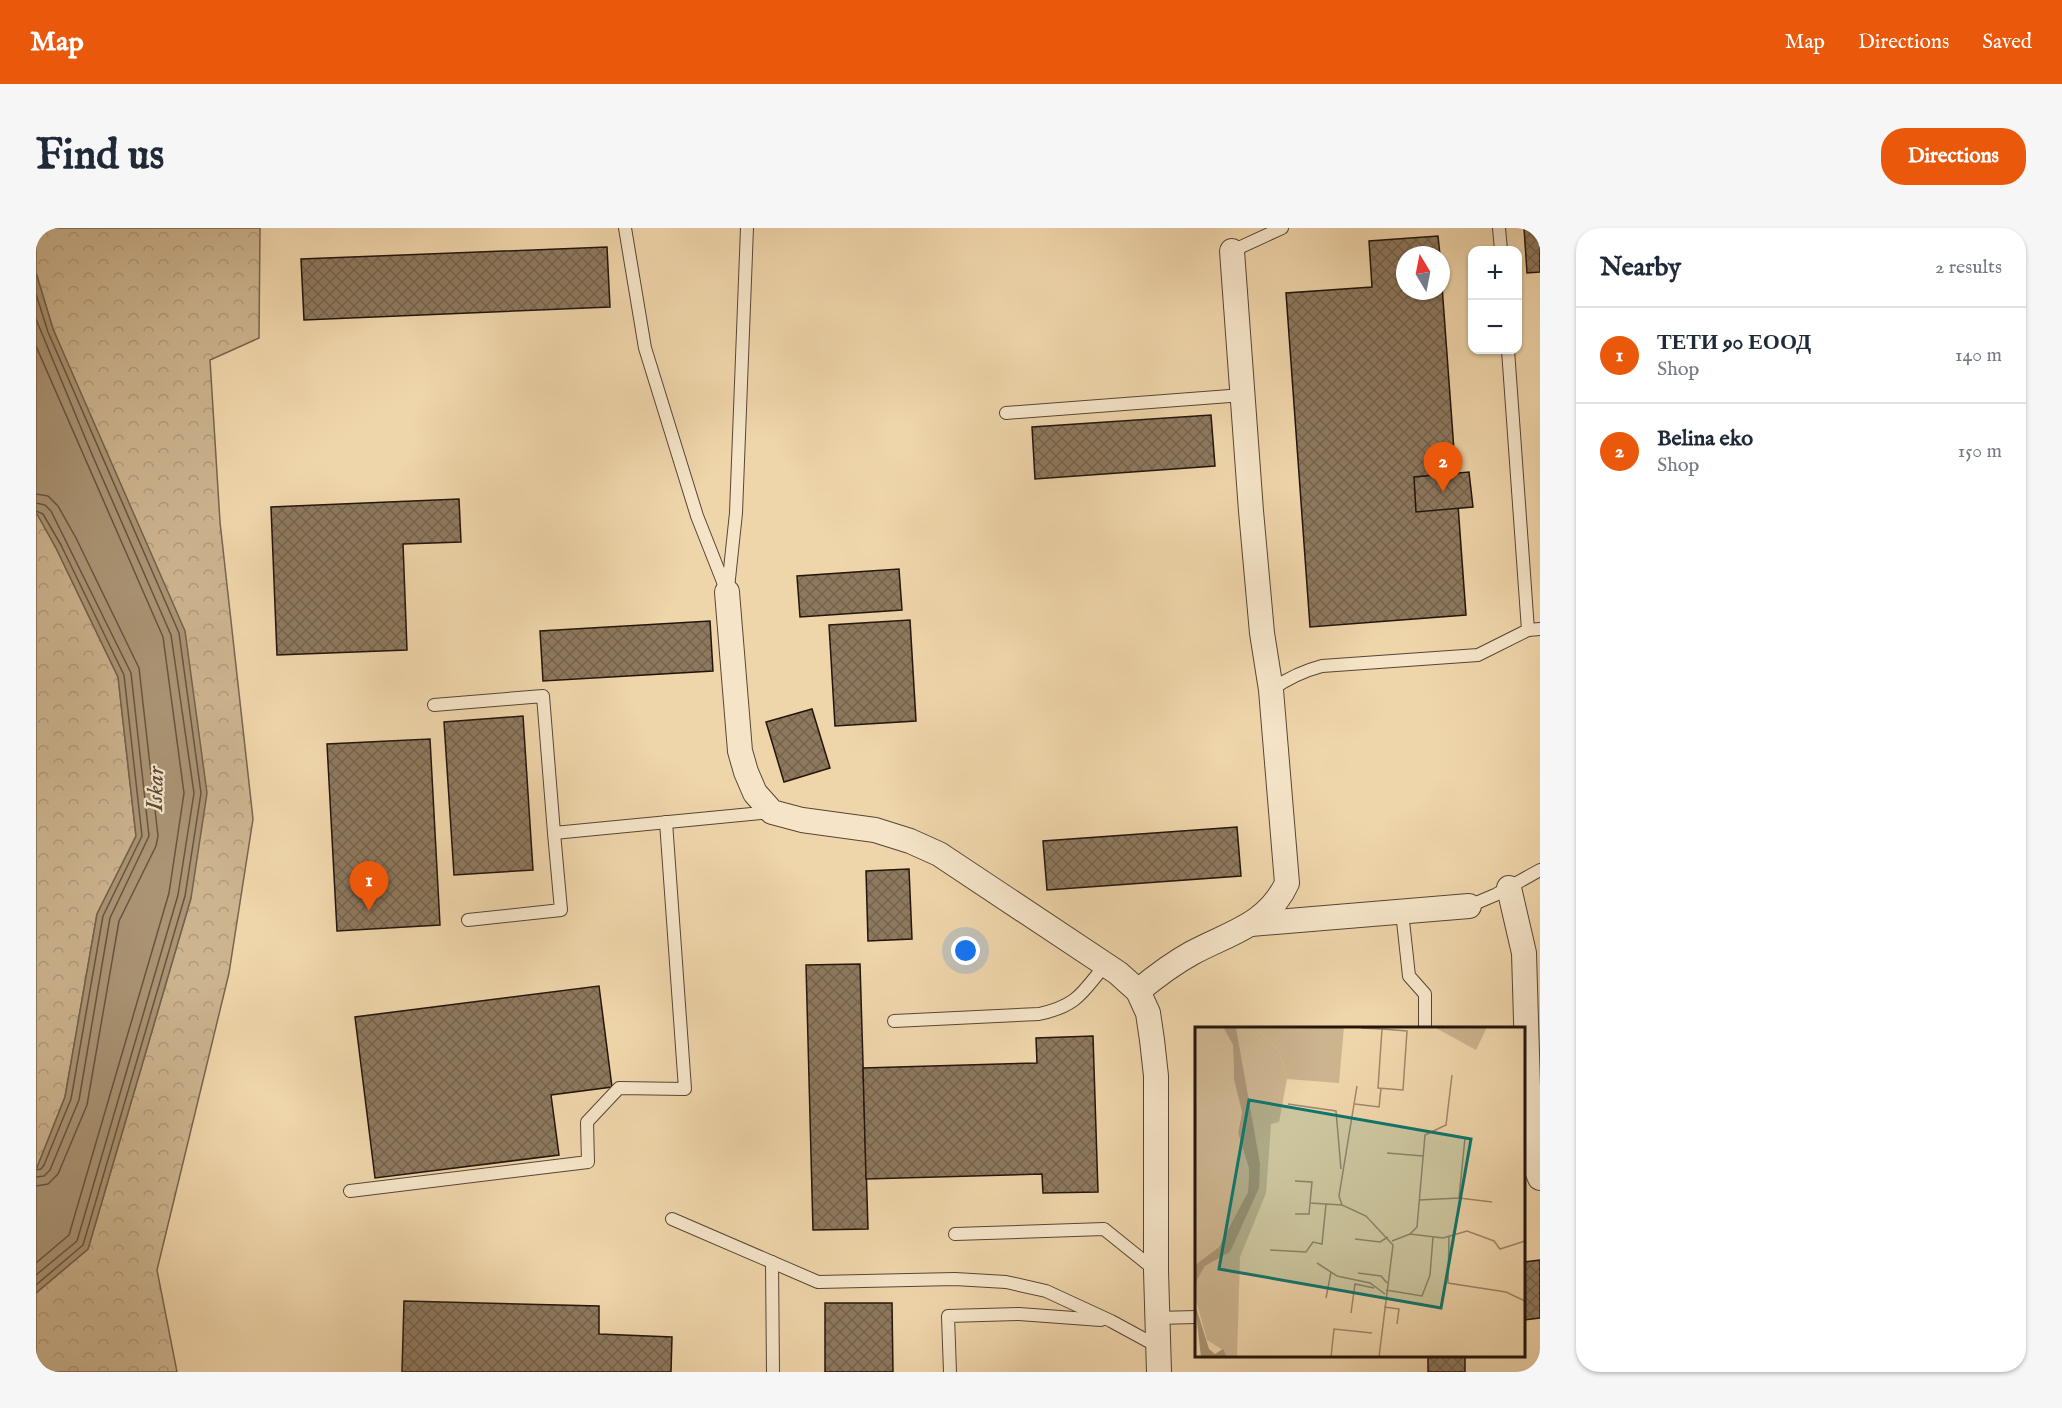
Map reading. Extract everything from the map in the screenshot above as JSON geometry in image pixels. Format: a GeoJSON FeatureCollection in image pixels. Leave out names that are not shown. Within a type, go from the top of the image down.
{"type":"FeatureCollection","features":[{"type":"Feature","properties":{"kind":"street"},"geometry":{"type":"LineString","coordinates":[[1138,991],[1162,971],[1185,957],[1268,913],[1280,899],[1287,884],[1271,690],[1261,622],[1232,251]]}},
{"type":"Feature","properties":{"kind":"street"},"geometry":{"type":"LineString","coordinates":[[727,592],[740,751],[755,793],[771,812],[801,820],[875,830],[910,841],[939,854],[1105,965],[1138,991],[1148,1013],[1156,1076],[1156,1271],[1159,1372]]}},
{"type":"Feature","properties":{"kind":"street"},"geometry":{"type":"LineString","coordinates":[[1509,888],[1524,952],[1530,1154],[1540,1178]]}},
{"type":"Feature","properties":{"kind":"street"},"geometry":{"type":"LineString","coordinates":[[1251,924],[1469,906]]}},
{"type":"Feature","properties":{"kind":"lane"},"geometry":{"type":"LineString","coordinates":[[625,228],[645,348],[697,516],[727,592]]}},
{"type":"Feature","properties":{"kind":"lane"},"geometry":{"type":"LineString","coordinates":[[727,592],[736,513],[747,228]]}},
{"type":"Feature","properties":{"kind":"lane"},"geometry":{"type":"LineString","coordinates":[[1232,251],[1282,228]]}},
{"type":"Feature","properties":{"kind":"lane"},"geometry":{"type":"LineString","coordinates":[[1499,228],[1501,246]]}},
{"type":"Feature","properties":{"kind":"lane"},"geometry":{"type":"LineString","coordinates":[[1271,690],[1302,671],[1322,666],[1478,655],[1534,629],[1508,354]]}},
{"type":"Feature","properties":{"kind":"lane"},"geometry":{"type":"LineString","coordinates":[[1005,413],[1243,395]]}},
{"type":"Feature","properties":{"kind":"lane"},"geometry":{"type":"LineString","coordinates":[[434,705],[543,696],[561,910],[468,920]]}},
{"type":"Feature","properties":{"kind":"lane"},"geometry":{"type":"LineString","coordinates":[[554,833],[771,812]]}},
{"type":"Feature","properties":{"kind":"lane"},"geometry":{"type":"LineString","coordinates":[[350,1191],[588,1162],[587,1122],[619,1088],[685,1089],[666,822]]}},
{"type":"Feature","properties":{"kind":"lane"},"geometry":{"type":"LineString","coordinates":[[1469,906],[1509,888],[1540,870]]}},
{"type":"Feature","properties":{"kind":"lane"},"geometry":{"type":"LineString","coordinates":[[1402,912],[1409,976],[1425,994],[1425,1027]]}},
{"type":"Feature","properties":{"kind":"lane"},"geometry":{"type":"LineString","coordinates":[[894,1021],[1039,1014],[1059,1010],[1077,1000],[1105,965]]}},
{"type":"Feature","properties":{"kind":"lane"},"geometry":{"type":"LineString","coordinates":[[672,1218],[818,1282],[955,1279],[1006,1282],[1046,1292],[1111,1321],[1157,1346]]}},
{"type":"Feature","properties":{"kind":"lane"},"geometry":{"type":"LineString","coordinates":[[955,1234],[1104,1229],[1156,1271]]}},
{"type":"Feature","properties":{"kind":"lane"},"geometry":{"type":"LineString","coordinates":[[772,1262],[773,1372]]}},
{"type":"Feature","properties":{"kind":"lane"},"geometry":{"type":"LineString","coordinates":[[950,1372],[948,1316],[1019,1314],[1111,1321]]}},
{"type":"Feature","properties":{"kind":"lane"},"geometry":{"type":"LineString","coordinates":[[1157,1318],[1195,1317]]}},
{"type":"Feature","properties":{"kind":"green space"},"geometry":{"type":"Polygon","coordinates":[[[36,228],[260,228],[259,338],[210,360],[220,522],[253,819],[229,973],[157,1270],[177,1372],[36,1372],[36,1293],[88,1249],[191,898],[103,447],[53,329],[36,273],[36,228]]]}},
{"type":"Feature","properties":{"kind":"green space"},"geometry":{"type":"Polygon","coordinates":[[[36,512],[56,548],[118,677],[136,836],[97,914],[65,1097],[36,1170],[36,512]]]}},
{"type":"Feature","properties":{"kind":"water","name":"Iskar"},"geometry":{"type":"Polygon","coordinates":[[[36,273],[53,329],[185,631],[207,793],[191,898],[88,1249],[36,1293],[36,1170],[65,1097],[97,914],[136,836],[118,677],[56,548],[36,512],[36,273]]]}},
{"type":"Feature","properties":{"kind":"building"},"geometry":{"type":"Polygon","coordinates":[[[1524,228],[1540,228],[1540,272],[1527,273],[1524,228]]]}},
{"type":"Feature","properties":{"kind":"building"},"geometry":{"type":"Polygon","coordinates":[[[1438,236],[1439,246],[1396,246],[1396,300],[1443,300],[1466,615],[1310,627],[1286,293],[1372,287],[1369,241],[1438,236]]]}},
{"type":"Feature","properties":{"kind":"building"},"geometry":{"type":"Polygon","coordinates":[[[607,247],[610,307],[304,320],[301,259],[607,247]]]}},
{"type":"Feature","properties":{"kind":"building"},"geometry":{"type":"Polygon","coordinates":[[[1211,415],[1215,466],[1035,479],[1032,427],[1211,415]]]}},
{"type":"Feature","properties":{"kind":"building"},"geometry":{"type":"Polygon","coordinates":[[[1469,472],[1473,507],[1416,512],[1414,477],[1469,472]]]}},
{"type":"Feature","properties":{"kind":"building"},"geometry":{"type":"Polygon","coordinates":[[[459,499],[461,542],[403,544],[407,650],[277,655],[271,507],[459,499]]]}},
{"type":"Feature","properties":{"kind":"building"},"geometry":{"type":"Polygon","coordinates":[[[899,569],[902,610],[800,617],[797,576],[899,569]]]}},
{"type":"Feature","properties":{"kind":"building"},"geometry":{"type":"Polygon","coordinates":[[[910,620],[916,721],[835,726],[829,625],[910,620]]]}},
{"type":"Feature","properties":{"kind":"building"},"geometry":{"type":"Polygon","coordinates":[[[710,621],[713,671],[543,681],[540,631],[710,621]]]}},
{"type":"Feature","properties":{"kind":"building"},"geometry":{"type":"Polygon","coordinates":[[[812,709],[830,768],[784,782],[766,722],[812,709]]]}},
{"type":"Feature","properties":{"kind":"building"},"geometry":{"type":"Polygon","coordinates":[[[523,716],[533,870],[454,875],[444,722],[523,716]]]}},
{"type":"Feature","properties":{"kind":"building"},"geometry":{"type":"Polygon","coordinates":[[[430,739],[440,925],[337,931],[327,744],[430,739]]]}},
{"type":"Feature","properties":{"kind":"building"},"geometry":{"type":"Polygon","coordinates":[[[1237,827],[1241,876],[1047,890],[1043,841],[1237,827]]]}},
{"type":"Feature","properties":{"kind":"building"},"geometry":{"type":"Polygon","coordinates":[[[909,869],[912,939],[868,941],[866,871],[909,869]]]}},
{"type":"Feature","properties":{"kind":"building"},"geometry":{"type":"Polygon","coordinates":[[[860,964],[868,1229],[813,1230],[806,965],[860,964]]]}},
{"type":"Feature","properties":{"kind":"building"},"geometry":{"type":"Polygon","coordinates":[[[599,986],[612,1087],[551,1095],[559,1155],[375,1178],[355,1017],[599,986]]]}},
{"type":"Feature","properties":{"kind":"building"},"geometry":{"type":"Polygon","coordinates":[[[1093,1036],[1098,1192],[1043,1193],[1042,1174],[866,1179],[863,1068],[1037,1063],[1036,1038],[1093,1036]]]}},
{"type":"Feature","properties":{"kind":"building"},"geometry":{"type":"Polygon","coordinates":[[[1540,1260],[1540,1318],[1525,1320],[1525,1262],[1540,1260]]]}},
{"type":"Feature","properties":{"kind":"building"},"geometry":{"type":"Polygon","coordinates":[[[404,1301],[599,1306],[599,1334],[672,1337],[671,1372],[402,1372],[404,1301]]]}},
{"type":"Feature","properties":{"kind":"building"},"geometry":{"type":"Polygon","coordinates":[[[825,1303],[892,1303],[893,1372],[825,1372],[825,1303]]]}},
{"type":"Feature","properties":{"kind":"building"},"geometry":{"type":"Polygon","coordinates":[[[1428,1357],[1465,1357],[1465,1372],[1428,1372],[1428,1357]]]}},
{"type":"Feature","properties":{"kind":"place","name":"Belina eko"},"geometry":{"type":"Point","coordinates":[1443,492]}},
{"type":"Feature","properties":{"kind":"place","name":"ТЕТИ 90 ЕООД"},"geometry":{"type":"Point","coordinates":[369,911]}}]}
